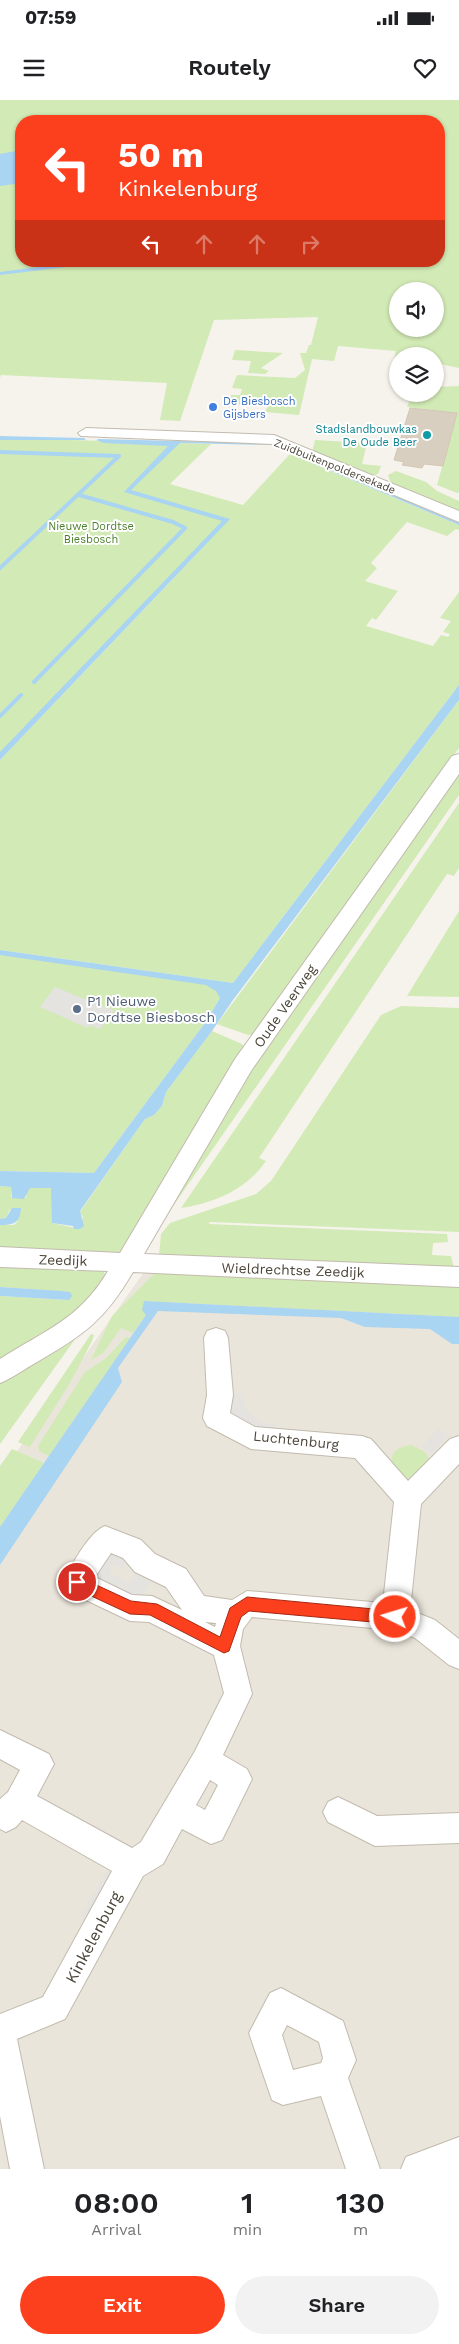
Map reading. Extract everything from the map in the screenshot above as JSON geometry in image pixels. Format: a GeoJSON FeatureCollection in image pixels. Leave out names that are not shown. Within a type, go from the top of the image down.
{"type":"FeatureCollection","features":[{"type":"Feature","properties":{"kind":"street","name":"Zuidbuitenpoldersekade"},"geometry":{"type":"LineString","coordinates":[[86,433],[274,440],[459,517]]}},
{"type":"Feature","properties":{"kind":"street","name":"Oude Veerweg"},"geometry":{"type":"LineString","coordinates":[[0,1372],[65,1333],[86,1318],[106,1297],[156,1217],[225,1093],[243,1065],[459,760]]}},
{"type":"Feature","properties":{"kind":"street","name":"Zeedijk"},"geometry":{"type":"LineString","coordinates":[[0,1257],[127,1262]]}},
{"type":"Feature","properties":{"kind":"street","name":"Wieldrechtse Zeedijk"},"geometry":{"type":"LineString","coordinates":[[127,1262],[459,1277]]}},
{"type":"Feature","properties":{"kind":"street","name":"Luchtenburg"},"geometry":{"type":"LineString","coordinates":[[216,1338],[220,1395],[216,1418],[251,1438],[362,1447],[408,1499]]}},
{"type":"Feature","properties":{"kind":"street"},"geometry":{"type":"LineString","coordinates":[[395,1617],[408,1499],[459,1447]]}},
{"type":"Feature","properties":{"kind":"street"},"geometry":{"type":"LineString","coordinates":[[235,1613],[196,1608],[176,1578],[145,1563],[132,1549],[105,1538],[77,1582],[130,1608],[152,1609],[224,1646],[235,1613],[247,1604],[395,1617],[424,1629],[459,1656]]}},
{"type":"Feature","properties":{"kind":"street","name":"Kinkelenburg"},"geometry":{"type":"LineString","coordinates":[[0,2030],[54,2008],[132,1865],[152,1853],[178,1811],[238,1694],[224,1646]]}},
{"type":"Feature","properties":{"kind":"street"},"geometry":{"type":"LineString","coordinates":[[0,1744],[39,1764],[9,1808],[132,1865]]}},
{"type":"Feature","properties":{"kind":"street"},"geometry":{"type":"LineString","coordinates":[[178,1811],[211,1829],[237,1779],[205,1761]]}},
{"type":"Feature","properties":{"kind":"street"},"geometry":{"type":"LineString","coordinates":[[338,1812],[375,1831],[459,1828]]}},
{"type":"Feature","properties":{"kind":"street"},"geometry":{"type":"LineString","coordinates":[[0,2035],[27,2169]]}},
{"type":"Feature","properties":{"kind":"street"},"geometry":{"type":"LineString","coordinates":[[331,2078],[363,2169]]}},
{"type":"Feature","properties":{"kind":"street"},"geometry":{"type":"LineString","coordinates":[[418,2169],[459,2154]]}},
{"type":"Feature","properties":{"kind":"shaded area","name":"P1 Nieuwe Dordtse Biesbosch"},"geometry":{"type":"Polygon","coordinates":[[[55,987],[114,1010],[100,1029],[90,1025],[88,1028],[40,1007],[55,987]]]}},
{"type":"Feature","properties":{"kind":"shaded area"},"geometry":{"type":"Polygon","coordinates":[[[154,1258],[459,1273],[459,2169],[0,2169],[0,1475],[154,1258]]]}},
{"type":"Feature","properties":{"kind":"shaded area"},"geometry":{"type":"Polygon","coordinates":[[[228,1394],[243,1394],[244,1407],[261,1423],[276,1424],[275,1435],[254,1433],[228,1409],[228,1394]]]}},
{"type":"Feature","properties":{"kind":"shaded area"},"geometry":{"type":"Polygon","coordinates":[[[438,1429],[449,1436],[432,1454],[421,1447],[438,1429]]]}},
{"type":"Feature","properties":{"kind":"shaded area"},"geometry":{"type":"Polygon","coordinates":[[[107,1547],[129,1559],[123,1569],[114,1565],[109,1573],[129,1583],[138,1568],[154,1576],[138,1603],[88,1577],[107,1547]]]}},
{"type":"Feature","properties":{"kind":"shaded area"},"geometry":{"type":"Polygon","coordinates":[[[109,1866],[121,1872],[94,1922],[81,1916],[109,1866]]]}},
{"type":"Feature","properties":{"kind":"green space"},"geometry":{"type":"Polygon","coordinates":[[[0,100],[459,100],[459,368],[444,365],[444,347],[389,347],[389,350],[338,346],[334,361],[312,359],[299,415],[265,412],[271,400],[258,399],[255,406],[230,404],[231,395],[240,395],[242,389],[232,388],[237,375],[295,378],[305,370],[300,353],[306,353],[309,345],[311,345],[318,317],[214,320],[180,421],[160,420],[167,383],[1,375],[0,378],[0,100]]]}},
{"type":"Feature","properties":{"kind":"green space"},"geometry":{"type":"Polygon","coordinates":[[[235,350],[283,353],[261,368],[269,371],[265,374],[248,373],[251,361],[232,360],[235,350]]]}},
{"type":"Feature","properties":{"kind":"green space"},"geometry":{"type":"Polygon","coordinates":[[[459,386],[459,492],[457,493],[437,485],[457,413],[407,407],[409,402],[444,402],[444,387],[459,386]]]}},
{"type":"Feature","properties":{"kind":"green space","name":"Nieuwe Dordtse Biesbosch"},"geometry":{"type":"Polygon","coordinates":[[[0,438],[211,444],[170,484],[243,505],[290,454],[459,525],[459,530],[456,529],[447,536],[407,522],[371,563],[377,568],[365,581],[398,591],[376,620],[372,618],[366,626],[433,646],[441,635],[448,637],[450,634],[443,632],[451,621],[440,618],[459,592],[459,685],[233,983],[0,950],[0,760],[213,537],[0,756],[0,438]]]}},
{"type":"Feature","properties":{"kind":"green space"},"geometry":{"type":"Polygon","coordinates":[[[315,440],[367,443],[362,464],[381,466],[378,474],[372,476],[312,452],[315,440]]]}},
{"type":"Feature","properties":{"kind":"green space"},"geometry":{"type":"Polygon","coordinates":[[[396,471],[426,482],[437,491],[459,501],[459,513],[391,484],[388,475],[396,471]]]}},
{"type":"Feature","properties":{"kind":"green space"},"geometry":{"type":"Polygon","coordinates":[[[459,700],[459,748],[257,1034],[248,1035],[217,1024],[459,700]]]}},
{"type":"Feature","properties":{"kind":"green space"},"geometry":{"type":"Polygon","coordinates":[[[459,771],[459,795],[171,1209],[169,1208],[237,1088],[459,771]]]}},
{"type":"Feature","properties":{"kind":"green space"},"geometry":{"type":"Polygon","coordinates":[[[459,803],[459,868],[454,876],[447,874],[259,1158],[266,1161],[249,1180],[228,1194],[205,1203],[181,1208],[459,803]]]}},
{"type":"Feature","properties":{"kind":"green space"},"geometry":{"type":"Polygon","coordinates":[[[459,911],[459,997],[407,996],[459,911]]]}},
{"type":"Feature","properties":{"kind":"green space"},"geometry":{"type":"Polygon","coordinates":[[[0,953],[227,986],[207,1020],[94,1173],[0,1171],[0,953]]]}},
{"type":"Feature","properties":{"kind":"green space"},"geometry":{"type":"Polygon","coordinates":[[[401,1006],[459,1008],[459,1232],[210,1222],[209,1224],[447,1234],[448,1242],[433,1243],[432,1255],[451,1256],[455,1273],[159,1255],[161,1234],[170,1223],[256,1194],[271,1181],[381,1015],[401,1006]]]}},
{"type":"Feature","properties":{"kind":"green space"},"geometry":{"type":"Polygon","coordinates":[[[212,1031],[242,1044],[246,1050],[124,1249],[114,1255],[0,1252],[0,1225],[14,1225],[18,1221],[10,1209],[6,1218],[0,1219],[0,1186],[11,1187],[11,1197],[26,1198],[27,1189],[52,1188],[52,1223],[80,1229],[83,1217],[80,1212],[145,1119],[154,1115],[162,1106],[166,1092],[212,1031]]]}},
{"type":"Feature","properties":{"kind":"green space"},"geometry":{"type":"Polygon","coordinates":[[[0,1260],[102,1268],[107,1279],[90,1304],[0,1363],[0,1296],[69,1300],[70,1292],[0,1287],[0,1260]]]}},
{"type":"Feature","properties":{"kind":"green space"},"geometry":{"type":"Polygon","coordinates":[[[159,1269],[459,1282],[459,1317],[144,1301],[146,1315],[133,1333],[121,1328],[103,1353],[91,1360],[112,1316],[159,1269]]]}},
{"type":"Feature","properties":{"kind":"green space"},"geometry":{"type":"Polygon","coordinates":[[[91,1334],[94,1335],[92,1341],[70,1383],[30,1447],[18,1442],[91,1334]]]}},
{"type":"Feature","properties":{"kind":"green space"},"geometry":{"type":"Polygon","coordinates":[[[78,1335],[0,1444],[0,1381],[78,1335]]]}},
{"type":"Feature","properties":{"kind":"green space"},"geometry":{"type":"Polygon","coordinates":[[[126,1337],[130,1338],[49,1456],[39,1451],[38,1446],[85,1372],[105,1359],[126,1337]]]}},
{"type":"Feature","properties":{"kind":"green space"},"geometry":{"type":"Polygon","coordinates":[[[412,1445],[425,1452],[430,1461],[413,1479],[398,1473],[393,1468],[392,1462],[392,1456],[396,1451],[402,1447],[412,1445]]]}},
{"type":"Feature","properties":{"kind":"green space"},"geometry":{"type":"Polygon","coordinates":[[[12,1449],[44,1463],[0,1527],[0,1466],[12,1449]]]}},
{"type":"Feature","properties":{"kind":"water"},"geometry":{"type":"Polygon","coordinates":[[[15,151],[15,184],[0,186],[0,154],[15,151]]]}},
{"type":"Feature","properties":{"kind":"water"},"geometry":{"type":"Polygon","coordinates":[[[38,267],[67,267],[0,275],[0,272],[38,267]]]}},
{"type":"Feature","properties":{"kind":"water"},"geometry":{"type":"Polygon","coordinates":[[[0,436],[84,438],[86,440],[0,440],[0,436]]]}},
{"type":"Feature","properties":{"kind":"water"},"geometry":{"type":"Polygon","coordinates":[[[96,440],[259,443],[272,445],[180,443],[131,490],[230,519],[0,760],[0,752],[222,521],[124,492],[168,446],[104,443],[96,440]]]}},
{"type":"Feature","properties":{"kind":"water"},"geometry":{"type":"Polygon","coordinates":[[[283,448],[459,523],[459,525],[279,449],[283,448]]]}},
{"type":"Feature","properties":{"kind":"water"},"geometry":{"type":"Polygon","coordinates":[[[459,685],[459,700],[233,1000],[166,1092],[162,1106],[154,1115],[145,1119],[80,1211],[84,1226],[80,1229],[74,1229],[73,1226],[52,1223],[51,1188],[30,1188],[24,1199],[12,1198],[11,1187],[0,1186],[0,1171],[94,1173],[207,1020],[220,998],[216,991],[206,985],[0,955],[0,950],[233,983],[459,685]]]}},
{"type":"Feature","properties":{"kind":"water"},"geometry":{"type":"Polygon","coordinates":[[[12,1208],[21,1208],[18,1220],[13,1224],[0,1225],[0,1219],[6,1218],[12,1208]]]}},
{"type":"Feature","properties":{"kind":"water"},"geometry":{"type":"Polygon","coordinates":[[[0,1287],[70,1292],[72,1296],[69,1300],[0,1296],[0,1287]]]}},
{"type":"Feature","properties":{"kind":"water"},"geometry":{"type":"Polygon","coordinates":[[[144,1301],[459,1317],[459,1344],[452,1344],[430,1329],[365,1327],[341,1318],[158,1311],[118,1368],[122,1382],[0,1565],[0,1527],[146,1315],[142,1310],[144,1301]]]}},
{"type":"Feature","properties":{"kind":"building","name":"Stadslandbouwkas De Oude Beer"},"geometry":{"type":"Polygon","coordinates":[[[410,408],[457,413],[443,466],[424,464],[422,468],[402,465],[404,462],[394,460],[410,408]]]}},
{"type":"Feature","properties":{"kind":"waterway"},"geometry":{"type":"LineString","coordinates":[[0,452],[119,456],[0,568]]}},
{"type":"Feature","properties":{"kind":"waterway"},"geometry":{"type":"LineString","coordinates":[[34,682],[185,528],[173,522],[79,495]]}},
{"type":"Feature","properties":{"kind":"waterway"},"geometry":{"type":"LineString","coordinates":[[0,716],[21,695]]}},
{"type":"Feature","properties":{"kind":"place","name":"De Biesbosch Gijsbers"},"geometry":{"type":"Point","coordinates":[213,407]}},
{"type":"Feature","properties":{"kind":"place","name":"Stadslandbouwkas De Oude Beer"},"geometry":{"type":"Point","coordinates":[427,435]}},
{"type":"Feature","properties":{"kind":"place","name":"P1 Nieuwe Dordtse Biesbosch"},"geometry":{"type":"Point","coordinates":[77,1009]}},
{"type":"Feature","properties":{"kind":"route"},"geometry":{"type":"LineString","coordinates":[[77,1582],[130,1608],[152,1609],[224,1646],[235,1613],[247,1604],[395,1617]]}}]}
